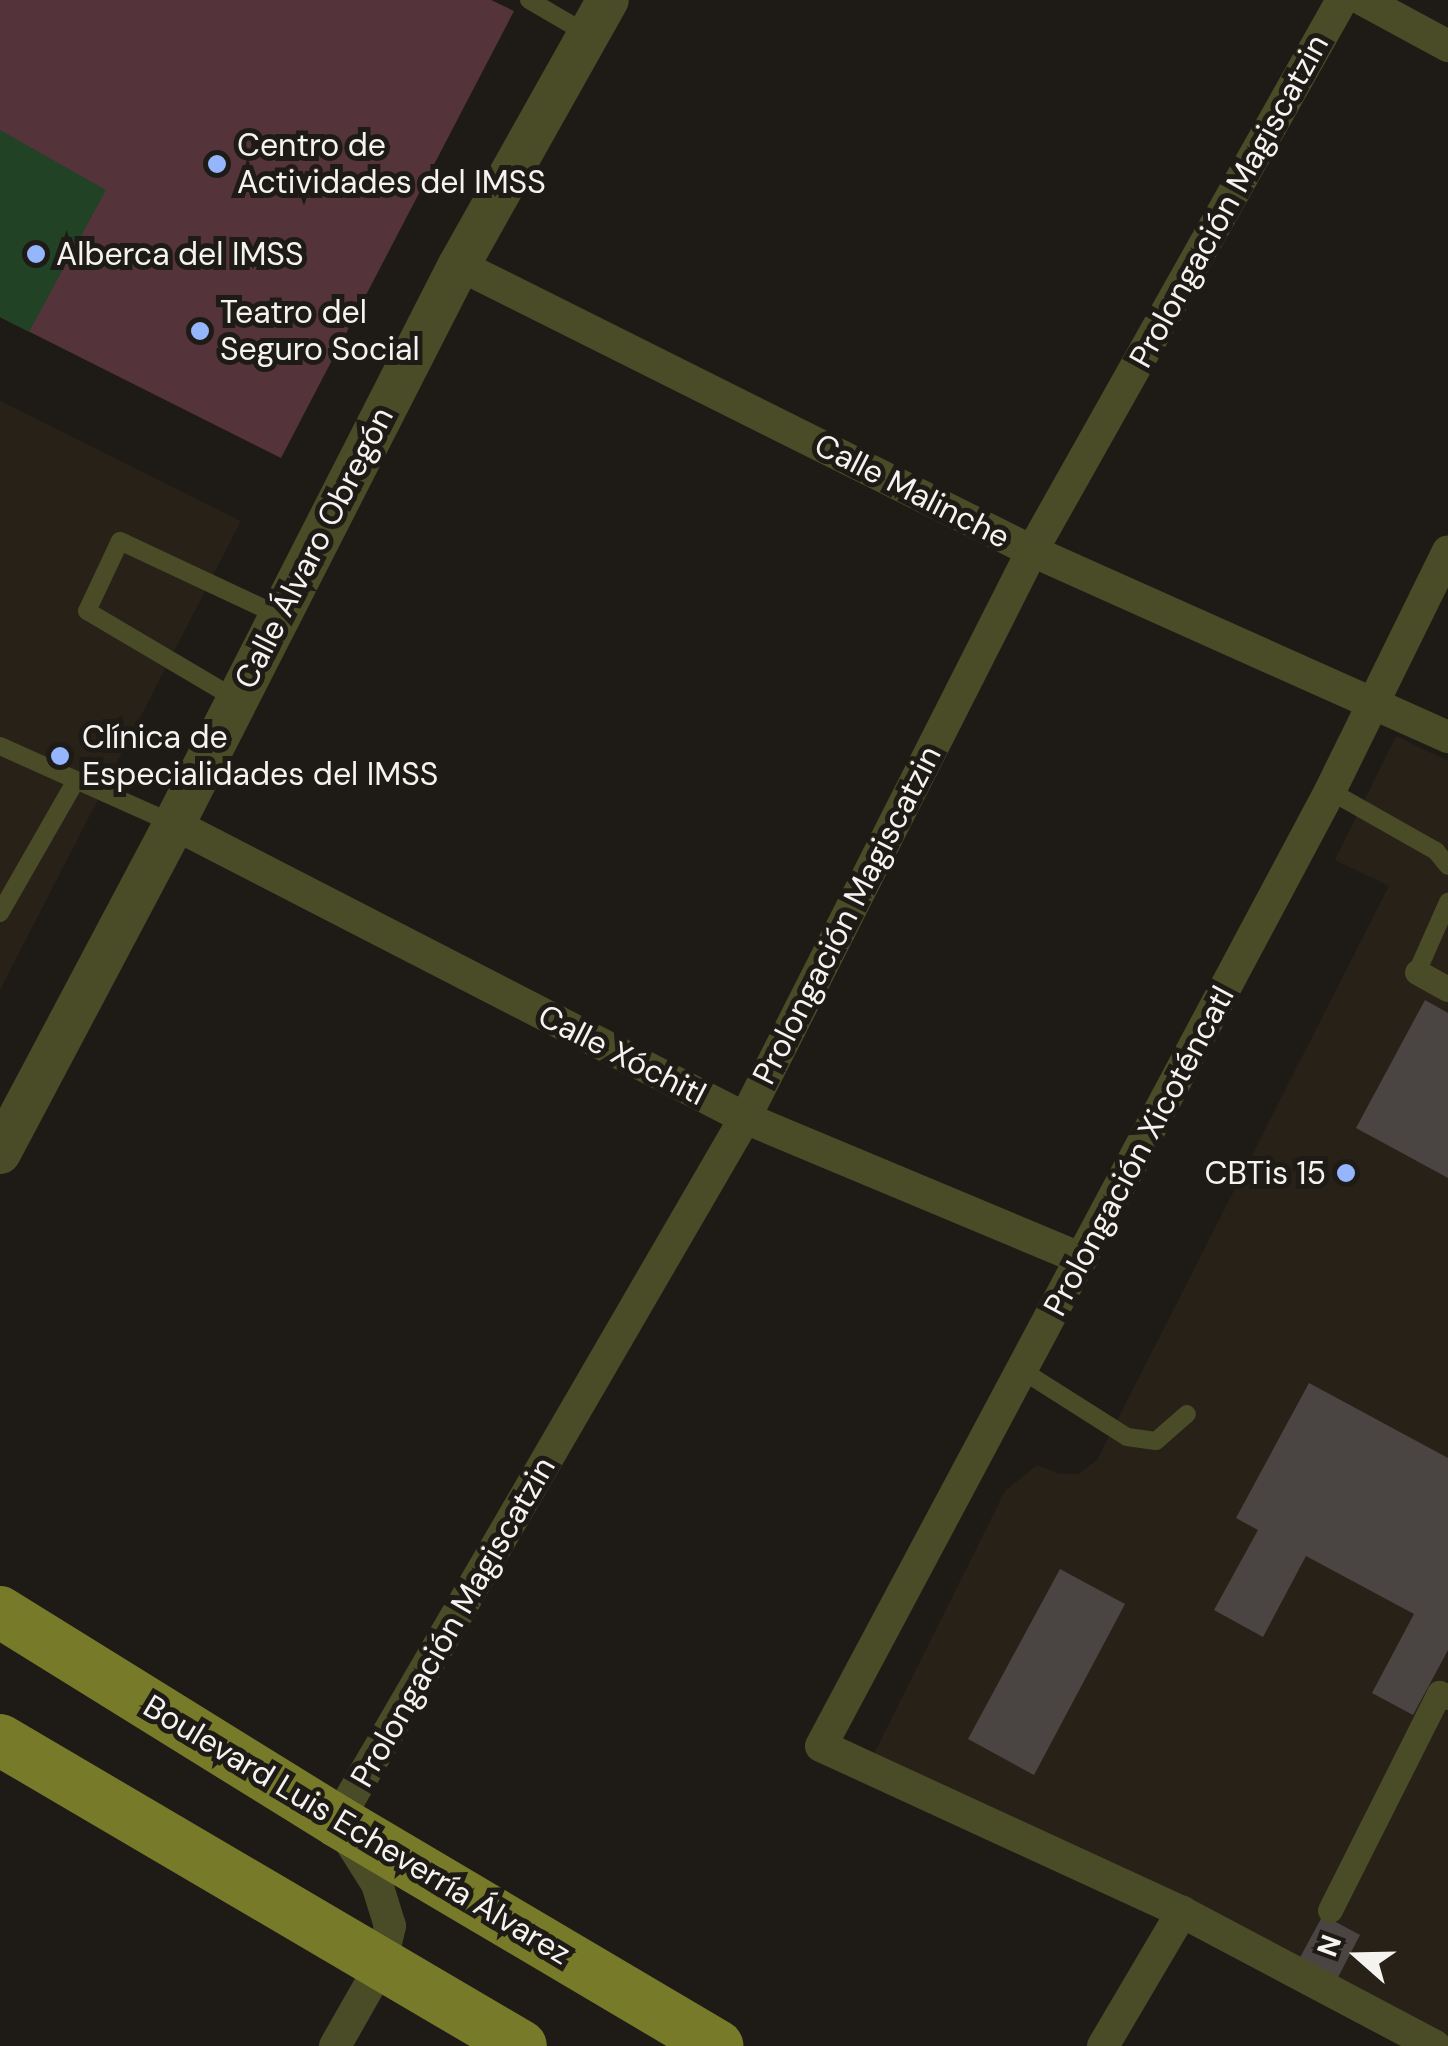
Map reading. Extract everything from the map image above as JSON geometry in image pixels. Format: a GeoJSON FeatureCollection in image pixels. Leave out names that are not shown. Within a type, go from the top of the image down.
{"type":"FeatureCollection","features":[{"type":"Feature","properties":{"kind":"main road","name":"Boulevard Luis Echeverría Álvarez"},"geometry":{"type":"LineString","coordinates":[[0,1612],[337,1821],[716,2046]]}},
{"type":"Feature","properties":{"kind":"main road"},"geometry":{"type":"LineString","coordinates":[[0,1740],[521,2046]]}},
{"type":"Feature","properties":{"kind":"street","name":"Prolongación Magiscatzin"},"geometry":{"type":"LineString","coordinates":[[337,1821],[744,1118],[1032,551],[1342,0]]}},
{"type":"Feature","properties":{"kind":"street"},"geometry":{"type":"LineString","coordinates":[[1362,0],[1448,46]]}},
{"type":"Feature","properties":{"kind":"street","name":"Calle Álvaro Obregón"},"geometry":{"type":"LineString","coordinates":[[0,1152],[174,824],[459,265],[599,18]]}},
{"type":"Feature","properties":{"kind":"street","name":"Calle Malinche"},"geometry":{"type":"LineString","coordinates":[[459,265],[1032,551],[1448,737]]}},
{"type":"Feature","properties":{"kind":"street","name":"Prolongación Xicoténcatl"},"geometry":{"type":"LineString","coordinates":[[1182,1912],[821,1746],[1330,791],[1448,551]]}},
{"type":"Feature","properties":{"kind":"street","name":"Calle Xóchitl"},"geometry":{"type":"LineString","coordinates":[[174,824],[744,1118],[1082,1259]]}},
{"type":"Feature","properties":{"kind":"street"},"geometry":{"type":"LineString","coordinates":[[1417,972],[1448,989]]}},
{"type":"Feature","properties":{"kind":"street"},"geometry":{"type":"LineString","coordinates":[[1330,1910],[1439,1693],[1448,1697]]}},
{"type":"Feature","properties":{"kind":"street"},"geometry":{"type":"LineString","coordinates":[[335,2046],[381,1965],[390,1926],[381,1898],[337,1821]]}},
{"type":"Feature","properties":{"kind":"street"},"geometry":{"type":"LineString","coordinates":[[1103,2046],[1182,1912],[1435,2046]]}},
{"type":"Feature","properties":{"kind":"lane"},"geometry":{"type":"LineString","coordinates":[[529,0],[599,18]]}},
{"type":"Feature","properties":{"kind":"lane"},"geometry":{"type":"LineString","coordinates":[[236,699],[87,612],[120,541],[280,616]]}},
{"type":"Feature","properties":{"kind":"lane"},"geometry":{"type":"LineString","coordinates":[[0,746],[174,824]]}},
{"type":"Feature","properties":{"kind":"lane"},"geometry":{"type":"LineString","coordinates":[[0,913],[74,782]]}},
{"type":"Feature","properties":{"kind":"lane"},"geometry":{"type":"LineString","coordinates":[[1330,791],[1436,851],[1448,866]]}},
{"type":"Feature","properties":{"kind":"lane"},"geometry":{"type":"LineString","coordinates":[[1417,972],[1448,902]]}},
{"type":"Feature","properties":{"kind":"lane"},"geometry":{"type":"LineString","coordinates":[[1023,1371],[1126,1437],[1156,1441],[1188,1414]]}},
{"type":"Feature","properties":{"kind":"shaded area","name":"Centro de Actividades del IMSS"},"geometry":{"type":"Polygon","coordinates":[[[0,0],[491,0],[514,11],[281,458],[0,317],[0,0]]]}},
{"type":"Feature","properties":{"kind":"shaded area","name":"Alberca del IMSS"},"geometry":{"type":"Polygon","coordinates":[[[0,130],[106,190],[29,332],[0,317],[0,130]]]}},
{"type":"Feature","properties":{"kind":"shaded area","name":"Clínica de Especialidades del IMSS"},"geometry":{"type":"Polygon","coordinates":[[[0,401],[241,521],[0,990],[0,401]]]}},
{"type":"Feature","properties":{"kind":"shaded area","name":"CBTis 15"},"geometry":{"type":"Polygon","coordinates":[[[1396,736],[1448,761],[1448,2046],[874,1754],[1005,1491],[1037,1465],[1059,1474],[1079,1474],[1097,1460],[1389,886],[1335,860],[1396,736]]]}},
{"type":"Feature","properties":{"kind":"building"},"geometry":{"type":"Polygon","coordinates":[[[1425,1000],[1448,1013],[1448,1178],[1356,1128],[1425,1000]]]}},
{"type":"Feature","properties":{"kind":"building"},"geometry":{"type":"Polygon","coordinates":[[[1309,1383],[1448,1458],[1448,1650],[1413,1715],[1372,1693],[1414,1614],[1306,1556],[1263,1637],[1214,1610],[1258,1530],[1236,1518],[1309,1383]]]}},
{"type":"Feature","properties":{"kind":"building"},"geometry":{"type":"Polygon","coordinates":[[[1060,1569],[1125,1604],[1034,1775],[968,1739],[1060,1569]]]}},
{"type":"Feature","properties":{"kind":"building"},"geometry":{"type":"Polygon","coordinates":[[[1323,1915],[1360,1935],[1335,1983],[1297,1963],[1323,1915]]]}},
{"type":"Feature","properties":{"kind":"place","name":"Centro de Actividades del IMSS"},"geometry":{"type":"Point","coordinates":[217,164]}},
{"type":"Feature","properties":{"kind":"place","name":"Alberca del IMSS"},"geometry":{"type":"Point","coordinates":[36,254]}},
{"type":"Feature","properties":{"kind":"place","name":"Teatro del Seguro Social"},"geometry":{"type":"Point","coordinates":[200,331]}},
{"type":"Feature","properties":{"kind":"place","name":"Clínica de Especialidades del IMSS"},"geometry":{"type":"Point","coordinates":[60,756]}},
{"type":"Feature","properties":{"kind":"place","name":"CBTis 15"},"geometry":{"type":"Point","coordinates":[1346,1173]}}]}
